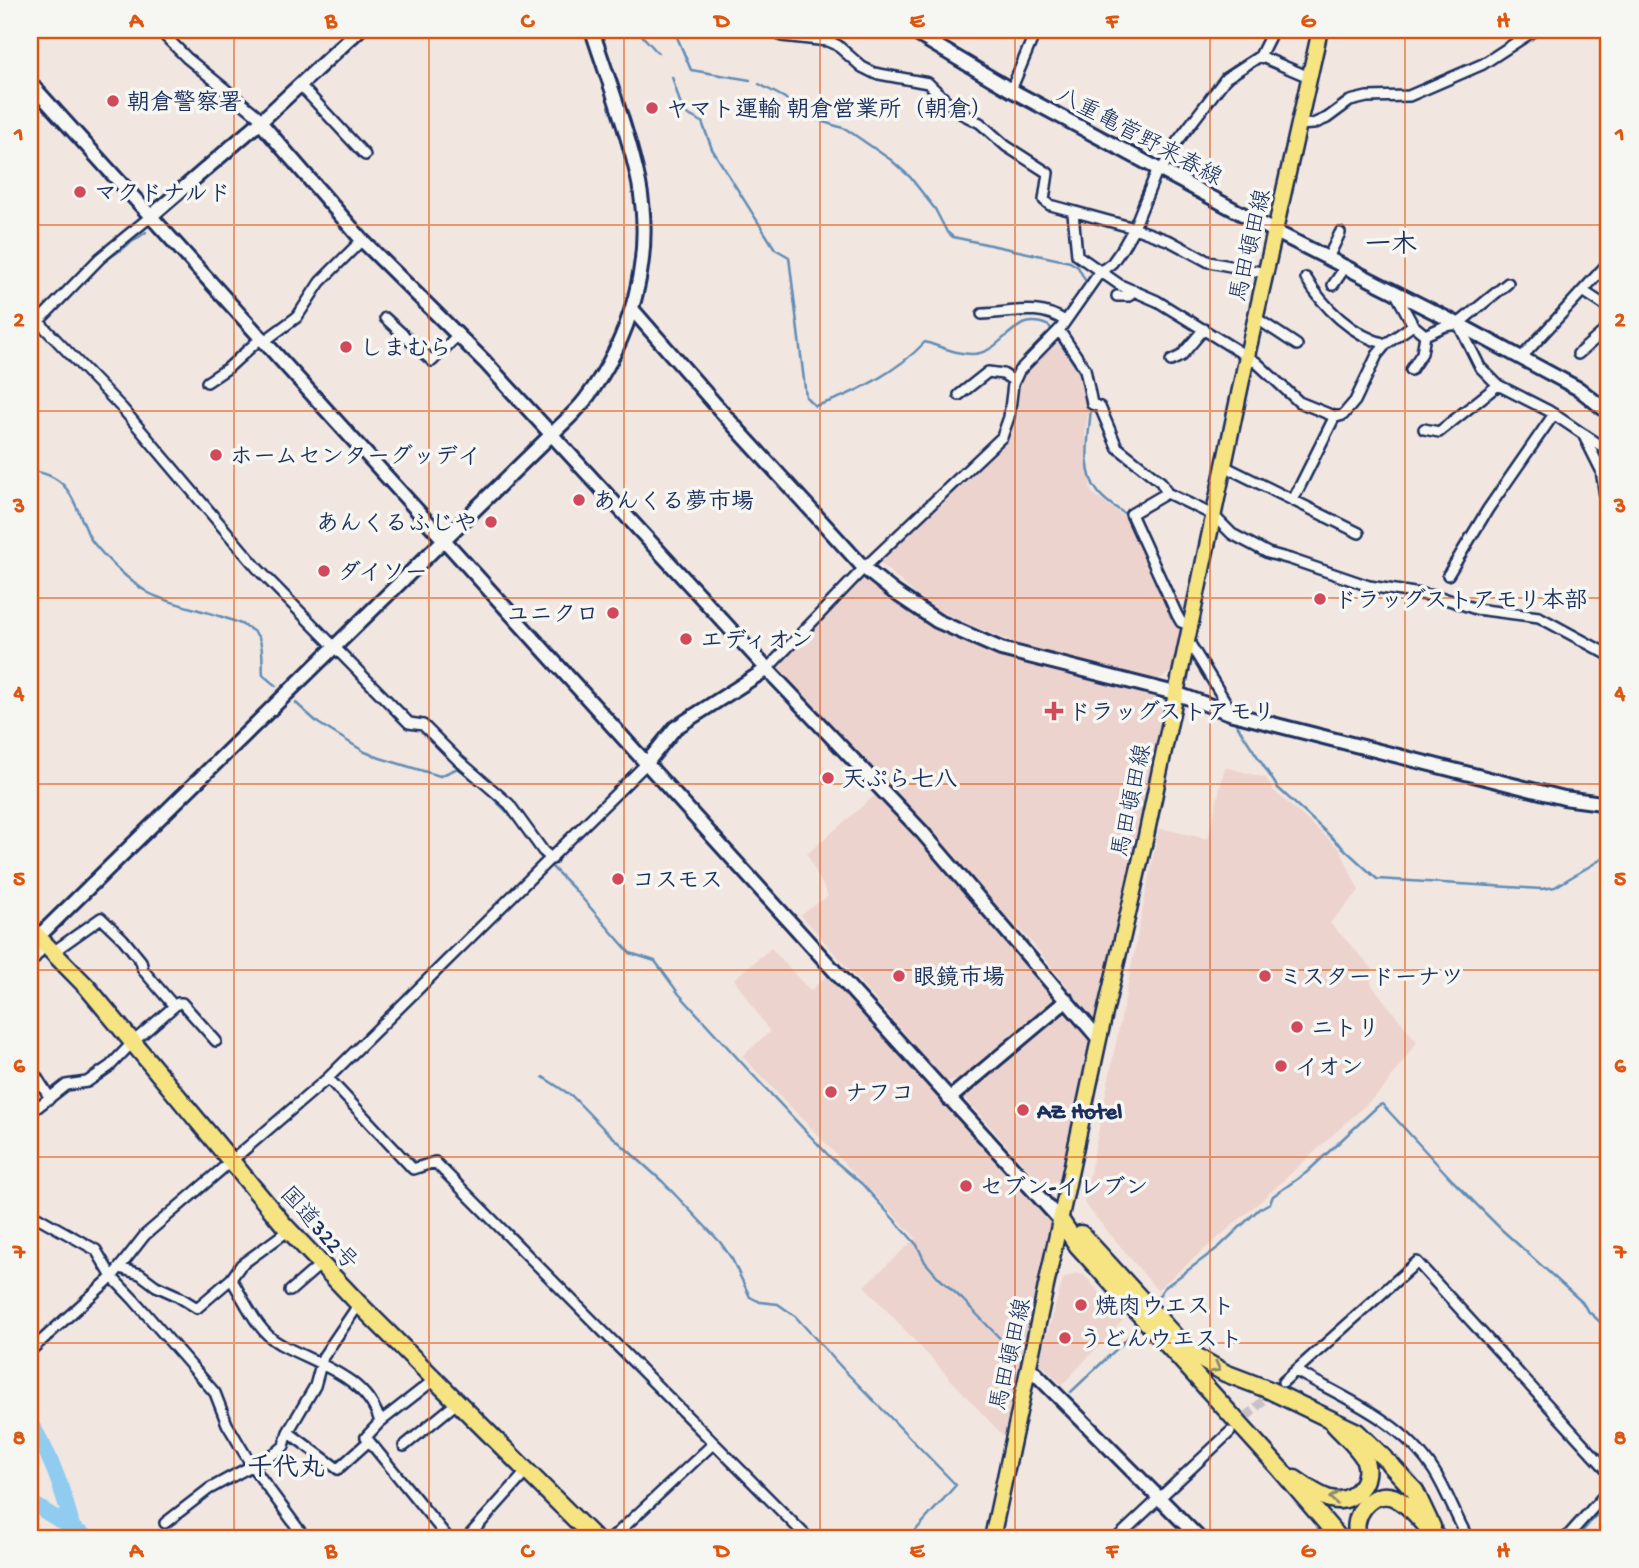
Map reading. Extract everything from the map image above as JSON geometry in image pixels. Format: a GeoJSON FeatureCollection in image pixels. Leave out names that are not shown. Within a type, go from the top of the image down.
{"type":"FeatureCollection","features":[{"type":"Feature","properties":{"kind":"highway","name":"国道322号"},"geometry":{"type":"LineString","coordinates":[[42,941],[88,987],[289,1230],[359,1304],[594,1538]]}},
{"type":"Feature","properties":{"kind":"highway"},"geometry":{"type":"LineString","coordinates":[[1061,1222],[1083,1235],[1179,1341],[1199,1358],[1225,1373],[1357,1432],[1415,1491],[1437,1538]]}},
{"type":"Feature","properties":{"kind":"highway"},"geometry":{"type":"LineString","coordinates":[[1061,1222],[1078,1246],[1151,1329],[1280,1469],[1339,1538]]}},
{"type":"Feature","properties":{"kind":"highway"},"geometry":{"type":"LineString","coordinates":[[1280,1469],[1323,1498],[1337,1501],[1350,1498],[1362,1486],[1366,1475],[1365,1460],[1328,1417]]}},
{"type":"Feature","properties":{"kind":"highway"},"geometry":{"type":"LineString","coordinates":[[1359,1538],[1355,1531],[1357,1516],[1366,1504],[1391,1496],[1405,1504],[1437,1538]]}},
{"type":"Feature","properties":{"kind":"main road","name":"馬田頓田線"},"geometry":{"type":"LineString","coordinates":[[992,1538],[1297,125],[1320,30]]}},
{"type":"Feature","properties":{"kind":"street"},"geometry":{"type":"LineString","coordinates":[[159,30],[187,58],[262,121],[362,240],[458,335],[766,669],[922,832],[1099,1039]]}},
{"type":"Feature","properties":{"kind":"street"},"geometry":{"type":"LineString","coordinates":[[30,330],[100,258],[262,121],[359,30]]}},
{"type":"Feature","properties":{"kind":"street"},"geometry":{"type":"LineString","coordinates":[[30,964],[42,941],[333,647],[551,435],[583,402],[602,376],[623,335],[632,309],[643,249],[643,219],[639,184],[592,30]]}},
{"type":"Feature","properties":{"kind":"street"},"geometry":{"type":"LineString","coordinates":[[771,30],[782,36],[837,44],[862,67],[874,73],[911,78],[933,86],[958,112],[980,123],[1006,146],[1048,173],[1044,201],[1073,213],[1134,228],[1170,241],[1209,262],[1266,272]]}},
{"type":"Feature","properties":{"kind":"street","name":"八重亀菅野来春線"},"geometry":{"type":"LineString","coordinates":[[910,30],[1011,90],[1159,171],[1395,291],[1579,389],[1609,413]]}},
{"type":"Feature","properties":{"kind":"street"},"geometry":{"type":"LineString","coordinates":[[1011,90],[1036,30]]}},
{"type":"Feature","properties":{"kind":"street"},"geometry":{"type":"LineString","coordinates":[[30,1350],[116,1273],[145,1235],[328,1078],[549,862],[645,765],[675,728],[766,669],[864,568],[1002,437],[1009,417],[1014,381],[1019,371],[1056,332],[1100,272],[1112,262],[1134,228],[1159,171],[1177,142],[1226,78],[1260,56],[1273,30]]}},
{"type":"Feature","properties":{"kind":"street"},"geometry":{"type":"LineString","coordinates":[[1297,125],[1320,121],[1350,101],[1367,97],[1409,96],[1483,64],[1535,30]]}},
{"type":"Feature","properties":{"kind":"street"},"geometry":{"type":"LineString","coordinates":[[1260,56],[1309,77]]}},
{"type":"Feature","properties":{"kind":"street"},"geometry":{"type":"LineString","coordinates":[[30,83],[1061,1222]]}},
{"type":"Feature","properties":{"kind":"street"},"geometry":{"type":"LineString","coordinates":[[300,85],[365,155]]}},
{"type":"Feature","properties":{"kind":"street"},"geometry":{"type":"LineString","coordinates":[[1073,213],[1077,255],[1120,285],[1157,300],[1247,356],[1266,370],[1299,402],[1335,416],[1343,415],[1355,401],[1377,355],[1386,344],[1413,325]]}},
{"type":"Feature","properties":{"kind":"street"},"geometry":{"type":"LineString","coordinates":[[1328,258],[1339,233]]}},
{"type":"Feature","properties":{"kind":"street"},"geometry":{"type":"LineString","coordinates":[[207,382],[296,317],[320,282],[362,240]]}},
{"type":"Feature","properties":{"kind":"street"},"geometry":{"type":"LineString","coordinates":[[1521,358],[1609,262]]}},
{"type":"Feature","properties":{"kind":"street"},"geometry":{"type":"LineString","coordinates":[[1333,285],[1346,267]]}},
{"type":"Feature","properties":{"kind":"street"},"geometry":{"type":"LineString","coordinates":[[1306,278],[1316,295],[1331,310],[1368,338],[1386,344]]}},
{"type":"Feature","properties":{"kind":"street"},"geometry":{"type":"LineString","coordinates":[[1425,335],[1445,326],[1458,324],[1508,283]]}},
{"type":"Feature","properties":{"kind":"street"},"geometry":{"type":"LineString","coordinates":[[1117,296],[1129,296],[1133,290]]}},
{"type":"Feature","properties":{"kind":"street"},"geometry":{"type":"LineString","coordinates":[[1395,291],[1413,325],[1425,335]]}},
{"type":"Feature","properties":{"kind":"street"},"geometry":{"type":"LineString","coordinates":[[1583,291],[1609,308]]}},
{"type":"Feature","properties":{"kind":"street"},"geometry":{"type":"LineString","coordinates":[[632,309],[864,568],[912,605],[971,637],[1001,649],[1175,693],[1233,714],[1564,798],[1609,804]]}},
{"type":"Feature","properties":{"kind":"street"},"geometry":{"type":"LineString","coordinates":[[982,314],[1039,310],[1054,313],[1065,321]]}},
{"type":"Feature","properties":{"kind":"street"},"geometry":{"type":"LineString","coordinates":[[385,318],[432,361],[458,335]]}},
{"type":"Feature","properties":{"kind":"street"},"geometry":{"type":"LineString","coordinates":[[1256,318],[1297,345]]}},
{"type":"Feature","properties":{"kind":"street"},"geometry":{"type":"LineString","coordinates":[[38,321],[123,408],[258,569],[333,647],[409,723],[423,725],[509,804],[549,862]]}},
{"type":"Feature","properties":{"kind":"street"},"geometry":{"type":"LineString","coordinates":[[1458,324],[1480,367],[1499,385],[1554,414],[1609,452]]}},
{"type":"Feature","properties":{"kind":"street"},"geometry":{"type":"LineString","coordinates":[[1578,354],[1609,327]]}},
{"type":"Feature","properties":{"kind":"street"},"geometry":{"type":"LineString","coordinates":[[1171,360],[1181,356],[1204,329]]}},
{"type":"Feature","properties":{"kind":"street"},"geometry":{"type":"LineString","coordinates":[[1056,332],[1085,369],[1092,404],[1100,407],[1117,447],[1161,482],[1167,493],[1213,515],[1232,534],[1268,553],[1369,586],[1440,597],[1476,609],[1539,617],[1609,655]]}},
{"type":"Feature","properties":{"kind":"street"},"geometry":{"type":"LineString","coordinates":[[1411,370],[1422,354],[1425,335]]}},
{"type":"Feature","properties":{"kind":"street"},"geometry":{"type":"LineString","coordinates":[[959,395],[988,372],[1003,374],[1014,381]]}},
{"type":"Feature","properties":{"kind":"street"},"geometry":{"type":"LineString","coordinates":[[1424,429],[1439,432],[1499,385]]}},
{"type":"Feature","properties":{"kind":"street"},"geometry":{"type":"LineString","coordinates":[[1448,575],[1488,509],[1554,414]]}},
{"type":"Feature","properties":{"kind":"street"},"geometry":{"type":"LineString","coordinates":[[1293,500],[1335,416]]}},
{"type":"Feature","properties":{"kind":"street"},"geometry":{"type":"LineString","coordinates":[[1583,435],[1601,470],[1609,522]]}},
{"type":"Feature","properties":{"kind":"street"},"geometry":{"type":"LineString","coordinates":[[1224,466],[1360,533]]}},
{"type":"Feature","properties":{"kind":"street"},"geometry":{"type":"LineString","coordinates":[[1167,493],[1132,514],[1177,615],[1233,714]]}},
{"type":"Feature","properties":{"kind":"street"},"geometry":{"type":"LineString","coordinates":[[42,941],[100,918],[123,939],[141,961],[143,970],[174,1006]]}},
{"type":"Feature","properties":{"kind":"street"},"geometry":{"type":"LineString","coordinates":[[949,1100],[1067,1000]]}},
{"type":"Feature","properties":{"kind":"street"},"geometry":{"type":"LineString","coordinates":[[30,1113],[66,1085],[87,1082],[110,1066],[174,1006],[182,1003],[216,1041]]}},
{"type":"Feature","properties":{"kind":"street"},"geometry":{"type":"LineString","coordinates":[[30,1067],[50,1098]]}},
{"type":"Feature","properties":{"kind":"street"},"geometry":{"type":"LineString","coordinates":[[328,1078],[412,1169],[435,1162],[808,1538]]}},
{"type":"Feature","properties":{"kind":"street"},"geometry":{"type":"LineString","coordinates":[[30,1213],[96,1250],[116,1273],[134,1300],[215,1394],[227,1424],[305,1538]]}},
{"type":"Feature","properties":{"kind":"street"},"geometry":{"type":"LineString","coordinates":[[116,1273],[140,1274],[156,1286],[176,1294],[197,1308],[231,1279],[241,1265],[289,1230]]}},
{"type":"Feature","properties":{"kind":"street"},"geometry":{"type":"LineString","coordinates":[[1283,1382],[1417,1262],[1609,1472]]}},
{"type":"Feature","properties":{"kind":"street"},"geometry":{"type":"LineString","coordinates":[[290,1291],[322,1263]]}},
{"type":"Feature","properties":{"kind":"street"},"geometry":{"type":"LineString","coordinates":[[231,1279],[247,1302],[257,1324],[279,1344],[333,1368],[348,1378],[377,1412],[380,1422]]}},
{"type":"Feature","properties":{"kind":"street"},"geometry":{"type":"LineString","coordinates":[[164,1523],[209,1489],[284,1446],[288,1432],[315,1386],[323,1357],[359,1304]]}},
{"type":"Feature","properties":{"kind":"street"},"geometry":{"type":"LineString","coordinates":[[1030,1368],[1199,1538]]}},
{"type":"Feature","properties":{"kind":"street"},"geometry":{"type":"LineString","coordinates":[[1296,1371],[1371,1412],[1395,1428],[1414,1446],[1449,1495],[1459,1523],[1468,1538]]}},
{"type":"Feature","properties":{"kind":"street"},"geometry":{"type":"LineString","coordinates":[[435,1379],[380,1422],[366,1437],[448,1538]]}},
{"type":"Feature","properties":{"kind":"street"},"geometry":{"type":"LineString","coordinates":[[404,1446],[458,1402]]}},
{"type":"Feature","properties":{"kind":"street"},"geometry":{"type":"LineString","coordinates":[[288,1432],[338,1469],[369,1441]]}},
{"type":"Feature","properties":{"kind":"street"},"geometry":{"type":"LineString","coordinates":[[1117,1538],[1230,1432]]}},
{"type":"Feature","properties":{"kind":"street"},"geometry":{"type":"LineString","coordinates":[[612,1538],[714,1443]]}},
{"type":"Feature","properties":{"kind":"street"},"geometry":{"type":"LineString","coordinates":[[467,1538],[527,1471]]}},
{"type":"Feature","properties":{"kind":"street"},"geometry":{"type":"LineString","coordinates":[[1566,1538],[1609,1490]]}},
{"type":"Feature","properties":{"kind":"shaded area"},"geometry":{"type":"Polygon","coordinates":[[[1055,338],[1079,373],[1089,408],[1085,431],[1091,492],[1127,519],[1183,638],[1173,671],[1154,682],[1023,646],[965,623],[927,605],[877,560],[1003,438],[1015,386],[1022,373],[1055,338]]]}},
{"type":"Feature","properties":{"kind":"shaded area"},"geometry":{"type":"Polygon","coordinates":[[[865,573],[983,646],[1154,697],[1163,710],[1101,1018],[1093,1018],[1034,945],[773,669],[865,573]]]}},
{"type":"Feature","properties":{"kind":"shaded area"},"geometry":{"type":"Polygon","coordinates":[[[1225,767],[1266,778],[1274,791],[1340,849],[1359,891],[1330,923],[1372,968],[1371,984],[1417,1042],[1383,1089],[1262,1200],[1157,1290],[1084,1203],[1159,828],[1208,839],[1225,767]]]}},
{"type":"Feature","properties":{"kind":"shaded area"},"geometry":{"type":"Polygon","coordinates":[[[880,791],[1065,998],[965,1080],[946,1081],[801,915],[828,896],[807,854],[880,791]]]}},
{"type":"Feature","properties":{"kind":"shaded area"},"geometry":{"type":"Polygon","coordinates":[[[771,948],[810,991],[830,973],[1056,1221],[1007,1440],[864,1286],[916,1238],[742,1056],[770,1032],[734,979],[771,948]]]}},
{"type":"Feature","properties":{"kind":"shaded area"},"geometry":{"type":"Polygon","coordinates":[[[1066,1004],[1096,1040],[1064,1178],[1043,1186],[962,1095],[1066,1004]]]}},
{"type":"Feature","properties":{"kind":"shaded area"},"geometry":{"type":"Polygon","coordinates":[[[1076,1273],[1084,1275],[1124,1319],[1062,1385],[1039,1362],[1063,1279],[1076,1273]]]}},
{"type":"Feature","properties":{"kind":"waterway"},"geometry":{"type":"LineString","coordinates":[[637,30],[658,53]]}},
{"type":"Feature","properties":{"kind":"waterway"},"geometry":{"type":"LineString","coordinates":[[674,30],[691,70],[750,80]]}},
{"type":"Feature","properties":{"kind":"waterway"},"geometry":{"type":"LineString","coordinates":[[672,77],[683,112],[702,122],[712,149],[775,249],[789,257],[806,397],[815,406],[844,396],[874,381],[902,363],[925,342],[959,353],[980,353],[997,344],[1019,326],[1028,323],[1038,322],[1049,326],[1082,376]]}},
{"type":"Feature","properties":{"kind":"waterway"},"geometry":{"type":"LineString","coordinates":[[759,84],[785,98],[801,115],[846,129],[891,160],[910,177],[953,237],[1070,262],[1078,267],[1086,282]]}},
{"type":"Feature","properties":{"kind":"waterway"},"geometry":{"type":"LineString","coordinates":[[101,264],[146,232]]}},
{"type":"Feature","properties":{"kind":"waterway"},"geometry":{"type":"LineString","coordinates":[[42,324],[69,296]]}},
{"type":"Feature","properties":{"kind":"waterway"},"geometry":{"type":"LineString","coordinates":[[30,313],[34,317]]}},
{"type":"Feature","properties":{"kind":"waterway"},"geometry":{"type":"LineString","coordinates":[[30,337],[35,331]]}},
{"type":"Feature","properties":{"kind":"waterway"},"geometry":{"type":"LineString","coordinates":[[1091,406],[1087,450],[1092,483],[1104,499],[1128,516]]}},
{"type":"Feature","properties":{"kind":"waterway"},"geometry":{"type":"LineString","coordinates":[[30,470],[52,477],[65,487],[92,541],[118,569],[140,587],[158,597],[225,618],[252,630],[261,642],[263,675],[276,686]]}},
{"type":"Feature","properties":{"kind":"waterway"},"geometry":{"type":"LineString","coordinates":[[376,683],[411,718]]}},
{"type":"Feature","properties":{"kind":"waterway"},"geometry":{"type":"LineString","coordinates":[[296,703],[318,723],[365,752],[440,776],[458,768],[473,779]]}},
{"type":"Feature","properties":{"kind":"waterway"},"geometry":{"type":"LineString","coordinates":[[1235,722],[1278,788],[1377,879],[1542,889],[1555,887],[1609,856]]}},
{"type":"Feature","properties":{"kind":"waterway"},"geometry":{"type":"LineString","coordinates":[[440,748],[457,767]]}},
{"type":"Feature","properties":{"kind":"waterway"},"geometry":{"type":"LineString","coordinates":[[478,783],[513,818],[544,860]]}},
{"type":"Feature","properties":{"kind":"waterway"},"geometry":{"type":"LineString","coordinates":[[549,864],[630,953],[655,961],[679,994],[752,1074],[830,1157],[862,1184],[917,1245],[925,1262],[939,1278],[1016,1355]]}},
{"type":"Feature","properties":{"kind":"waterway"},"geometry":{"type":"LineString","coordinates":[[543,1077],[572,1096],[663,1182],[720,1242],[732,1259],[750,1297],[760,1302],[778,1304],[795,1316],[956,1485],[909,1538]]}},
{"type":"Feature","properties":{"kind":"waterway"},"geometry":{"type":"LineString","coordinates":[[1154,1303],[1164,1288],[1219,1247],[1259,1209],[1270,1203],[1273,1196],[1306,1173],[1382,1104],[1502,1230],[1609,1330]]}},
{"type":"Feature","properties":{"kind":"waterway"},"geometry":{"type":"LineString","coordinates":[[30,1206],[93,1243]]}},
{"type":"Feature","properties":{"kind":"waterway"},"geometry":{"type":"LineString","coordinates":[[104,1256],[127,1287]]}},
{"type":"Feature","properties":{"kind":"waterway"},"geometry":{"type":"LineString","coordinates":[[1071,1392],[1126,1340],[1139,1322]]}},
{"type":"Feature","properties":{"kind":"waterway"},"geometry":{"type":"LineString","coordinates":[[227,1412],[249,1452]]}},
{"type":"Feature","properties":{"kind":"waterway"},"geometry":{"type":"LineString","coordinates":[[30,1423],[55,1473],[72,1526]]}},
{"type":"Feature","properties":{"kind":"waterway"},"geometry":{"type":"LineString","coordinates":[[270,1484],[311,1538]]}},
{"type":"Feature","properties":{"kind":"waterway"},"geometry":{"type":"LineString","coordinates":[[1585,1538],[1581,1533],[1609,1501]]}},
{"type":"Feature","properties":{"kind":"waterway"},"geometry":{"type":"LineString","coordinates":[[30,1502],[88,1538]]}},
{"type":"Feature","properties":{"kind":"waterway"},"geometry":{"type":"LineString","coordinates":[[1156,1503],[1189,1538]]}},
{"type":"Feature","properties":{"kind":"tunnel"},"geometry":{"type":"LineString","coordinates":[[1237,1426],[1274,1390]]}},
{"type":"Feature","properties":{"kind":"place","name":"朝倉警察署"},"geometry":{"type":"Point","coordinates":[113,101]}},
{"type":"Feature","properties":{"kind":"place","name":"ヤマト運輸 朝倉営業所（朝倉）"},"geometry":{"type":"Point","coordinates":[652,108]}},
{"type":"Feature","properties":{"kind":"place","name":"マクドナルド"},"geometry":{"type":"Point","coordinates":[80,192]}},
{"type":"Feature","properties":{"kind":"place","name":"しまむら"},"geometry":{"type":"Point","coordinates":[346,347]}},
{"type":"Feature","properties":{"kind":"place","name":"ホームセンターグッデイ"},"geometry":{"type":"Point","coordinates":[216,455]}},
{"type":"Feature","properties":{"kind":"place","name":"あんくる夢市場"},"geometry":{"type":"Point","coordinates":[579,500]}},
{"type":"Feature","properties":{"kind":"place","name":"あんくるふじや"},"geometry":{"type":"Point","coordinates":[491,522]}},
{"type":"Feature","properties":{"kind":"place","name":"ダイソー"},"geometry":{"type":"Point","coordinates":[324,571]}},
{"type":"Feature","properties":{"kind":"place","name":"ドラッグストアモリ本部"},"geometry":{"type":"Point","coordinates":[1320,599]}},
{"type":"Feature","properties":{"kind":"place","name":"ユニクロ"},"geometry":{"type":"Point","coordinates":[613,613]}},
{"type":"Feature","properties":{"kind":"place","name":"エディオン"},"geometry":{"type":"Point","coordinates":[686,639]}},
{"type":"Feature","properties":{"kind":"place","name":"ドラッグストアモリ"},"geometry":{"type":"Point","coordinates":[1054,711]}},
{"type":"Feature","properties":{"kind":"place","name":"天ぷら七八"},"geometry":{"type":"Point","coordinates":[828,778]}},
{"type":"Feature","properties":{"kind":"place","name":"コスモス"},"geometry":{"type":"Point","coordinates":[618,879]}},
{"type":"Feature","properties":{"kind":"place","name":"眼鏡市場"},"geometry":{"type":"Point","coordinates":[899,976]}},
{"type":"Feature","properties":{"kind":"place","name":"ミスタードーナツ"},"geometry":{"type":"Point","coordinates":[1265,976]}},
{"type":"Feature","properties":{"kind":"place","name":"ニトリ"},"geometry":{"type":"Point","coordinates":[1297,1027]}},
{"type":"Feature","properties":{"kind":"place","name":"イオン"},"geometry":{"type":"Point","coordinates":[1281,1066]}},
{"type":"Feature","properties":{"kind":"place","name":"ナフコ"},"geometry":{"type":"Point","coordinates":[831,1092]}},
{"type":"Feature","properties":{"kind":"place","name":"AZ Hotel"},"geometry":{"type":"Point","coordinates":[1023,1110]}},
{"type":"Feature","properties":{"kind":"place","name":"セブン-イレブン"},"geometry":{"type":"Point","coordinates":[966,1186]}},
{"type":"Feature","properties":{"kind":"place","name":"焼肉ウエスト"},"geometry":{"type":"Point","coordinates":[1081,1305]}},
{"type":"Feature","properties":{"kind":"place","name":"うどんウエスト"},"geometry":{"type":"Point","coordinates":[1065,1338]}},
{"type":"Feature","properties":{"kind":"district","name":"一木"},"geometry":{"type":"Point","coordinates":[1391,243]}},
{"type":"Feature","properties":{"kind":"district","name":"千代丸"},"geometry":{"type":"Point","coordinates":[286,1466]}}]}
